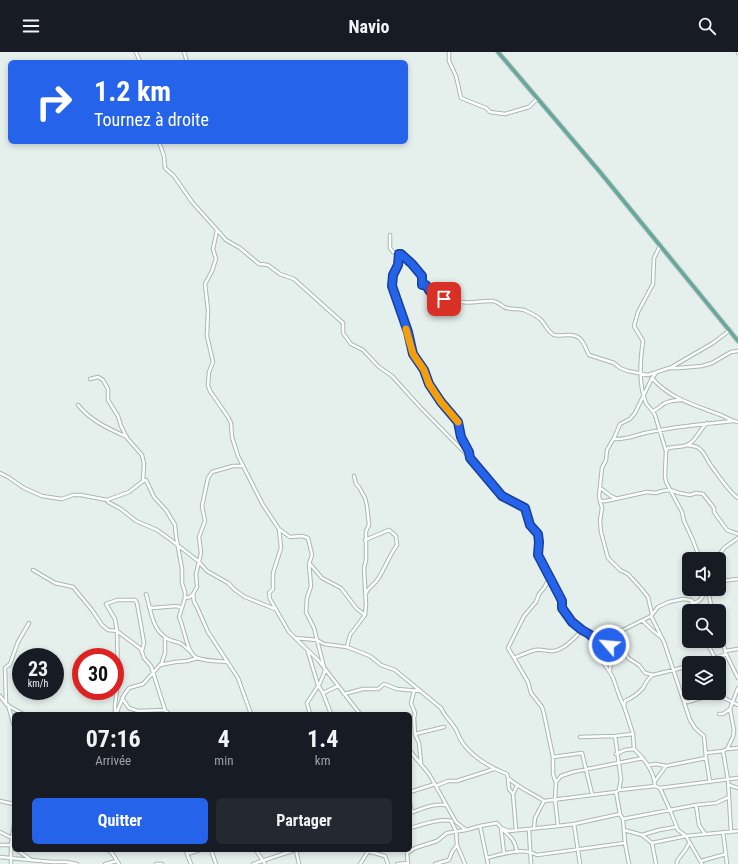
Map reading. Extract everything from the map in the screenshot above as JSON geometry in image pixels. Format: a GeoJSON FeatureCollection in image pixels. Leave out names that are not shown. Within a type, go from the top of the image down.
{"type":"FeatureCollection","features":[{"type":"Feature","properties":{"kind":"main road"},"geometry":{"type":"LineString","coordinates":[[498,52],[738,341]]}},
{"type":"Feature","properties":{"kind":"street"},"geometry":{"type":"LineString","coordinates":[[449,52],[449,61],[456,76],[461,98],[486,108],[490,112],[505,114],[529,107],[537,99]]}},
{"type":"Feature","properties":{"kind":"street"},"geometry":{"type":"LineString","coordinates":[[160,144],[164,156],[165,168],[174,176],[192,202],[226,240],[246,252],[254,261],[259,264],[268,265],[280,274],[294,279],[305,288],[326,309],[343,323],[343,333],[351,344],[363,350],[379,367],[392,376],[470,458],[502,496],[525,508],[530,525],[538,534],[538,555],[562,601],[562,608],[567,617],[597,641],[600,648],[601,659],[615,682],[619,698],[624,706],[633,734],[634,749],[649,765],[656,786]]}},
{"type":"Feature","properties":{"kind":"street"},"geometry":{"type":"LineString","coordinates":[[217,230],[213,248],[216,259],[205,284],[208,310],[207,336],[213,362],[209,372],[208,385],[210,391],[231,423],[232,437],[243,466],[263,505],[279,529],[290,537],[302,536],[308,538],[312,555],[310,564],[311,586],[306,612],[314,628],[325,671],[307,703],[309,712]]}},
{"type":"Feature","properties":{"kind":"street"},"geometry":{"type":"LineString","coordinates":[[390,235],[390,248],[393,252],[401,254],[412,264],[422,276],[422,285],[430,284],[458,302],[492,301],[498,302],[504,307],[525,310],[542,321],[548,330],[554,335],[577,336],[583,340],[589,355],[614,363],[620,368],[628,371],[648,374],[669,368],[713,343],[730,330]]}},
{"type":"Feature","properties":{"kind":"street"},"geometry":{"type":"LineString","coordinates":[[660,246],[654,258],[653,284],[638,312],[634,326],[643,341],[640,373],[641,386],[647,404],[653,411],[666,451],[665,476],[697,552]]}},
{"type":"Feature","properties":{"kind":"street"},"geometry":{"type":"LineString","coordinates":[[399,254],[398,265],[393,275],[392,286],[408,332],[413,354],[424,370],[429,384],[441,402],[458,422],[461,437],[469,452],[470,458]]}},
{"type":"Feature","properties":{"kind":"street"},"geometry":{"type":"LineString","coordinates":[[426,285],[430,293],[437,298],[452,299]]}},
{"type":"Feature","properties":{"kind":"street"},"geometry":{"type":"LineString","coordinates":[[669,368],[702,366],[712,363],[731,352],[738,351]]}},
{"type":"Feature","properties":{"kind":"street"},"geometry":{"type":"LineString","coordinates":[[656,372],[635,413],[630,419],[620,424],[607,450],[606,460],[602,468],[600,488],[600,501],[602,508],[600,521],[601,532],[608,558],[620,570],[628,574],[648,597],[652,615],[676,676],[690,720],[695,728],[704,736],[710,782]]}},
{"type":"Feature","properties":{"kind":"street"},"geometry":{"type":"LineString","coordinates":[[0,473],[8,476],[24,488],[42,496],[62,499],[81,495],[107,500],[129,492],[143,481],[144,464],[142,455],[127,438],[118,416],[108,400],[108,389],[106,384],[98,377],[90,379]]}},
{"type":"Feature","properties":{"kind":"street"},"geometry":{"type":"LineString","coordinates":[[652,378],[660,387],[682,400],[726,417],[733,422]]}},
{"type":"Feature","properties":{"kind":"street"},"geometry":{"type":"LineString","coordinates":[[653,411],[657,410],[665,403],[674,400],[682,400]]}},
{"type":"Feature","properties":{"kind":"street"},"geometry":{"type":"LineString","coordinates":[[78,405],[85,414],[127,438]]}},
{"type":"Feature","properties":{"kind":"street"},"geometry":{"type":"LineString","coordinates":[[613,439],[622,440],[648,432],[707,423],[738,422]]}},
{"type":"Feature","properties":{"kind":"street"},"geometry":{"type":"LineString","coordinates":[[688,445],[691,444],[707,423]]}},
{"type":"Feature","properties":{"kind":"street"},"geometry":{"type":"LineString","coordinates":[[666,451],[668,448],[688,445],[696,446],[711,466],[716,470],[733,495],[738,498]]}},
{"type":"Feature","properties":{"kind":"street"},"geometry":{"type":"LineString","coordinates":[[185,598],[190,597],[197,587],[196,574],[201,553],[199,537],[205,521],[202,506],[208,478],[212,472],[233,466],[243,466]]}},
{"type":"Feature","properties":{"kind":"street"},"geometry":{"type":"LineString","coordinates":[[347,647],[350,635],[365,615],[365,540],[366,531],[369,525],[367,506],[362,492],[356,484],[354,476]]}},
{"type":"Feature","properties":{"kind":"street"},"geometry":{"type":"LineString","coordinates":[[143,481],[146,480],[154,496],[174,520],[182,570],[182,583],[185,592],[185,598],[179,617],[192,653]]}},
{"type":"Feature","properties":{"kind":"street"},"geometry":{"type":"LineString","coordinates":[[600,488],[605,490],[608,496],[615,499]]}},
{"type":"Feature","properties":{"kind":"street"},"geometry":{"type":"LineString","coordinates":[[600,501],[648,492],[656,493],[662,490],[670,490],[690,495],[696,493],[703,494],[714,508],[714,512],[727,530],[738,534]]}},
{"type":"Feature","properties":{"kind":"street"},"geometry":{"type":"LineString","coordinates":[[108,502],[121,509],[136,521],[157,530],[198,561],[207,571],[228,583],[245,597],[276,609]]}},
{"type":"Feature","properties":{"kind":"street"},"geometry":{"type":"LineString","coordinates":[[279,529],[281,548],[273,573],[273,589],[269,593],[270,599],[285,627],[294,638],[319,661],[325,671],[358,712]]}},
{"type":"Feature","properties":{"kind":"street"},"geometry":{"type":"LineString","coordinates":[[365,540],[389,530],[396,536],[397,546],[392,552],[377,580],[369,588],[366,594]]}},
{"type":"Feature","properties":{"kind":"street"},"geometry":{"type":"LineString","coordinates":[[721,552],[724,548],[738,538]]}},
{"type":"Feature","properties":{"kind":"street"},"geometry":{"type":"LineString","coordinates":[[310,564],[322,578],[341,588],[357,609],[365,615]]}},
{"type":"Feature","properties":{"kind":"street"},"geometry":{"type":"LineString","coordinates":[[33,570],[55,583],[73,587],[102,625],[108,630],[117,631],[141,649],[144,658],[151,666],[165,710],[138,710],[129,708],[123,700]]}},
{"type":"Feature","properties":{"kind":"street"},"geometry":{"type":"LineString","coordinates":[[550,577],[539,594],[536,602],[524,616],[508,648],[528,682],[531,693],[542,707],[544,714],[553,757],[553,774],[556,783],[555,800],[558,826]]}},
{"type":"Feature","properties":{"kind":"street"},"geometry":{"type":"LineString","coordinates":[[726,580],[738,579]]}},
{"type":"Feature","properties":{"kind":"street"},"geometry":{"type":"LineString","coordinates":[[146,594],[154,624],[165,637],[179,643],[198,658]]}},
{"type":"Feature","properties":{"kind":"street"},"geometry":{"type":"LineString","coordinates":[[193,594],[194,602]]}},
{"type":"Feature","properties":{"kind":"street"},"geometry":{"type":"LineString","coordinates":[[589,634],[623,630],[633,624],[643,621],[652,615],[658,607],[669,602],[683,599],[691,600],[694,603],[703,596]]}},
{"type":"Feature","properties":{"kind":"street"},"geometry":{"type":"LineString","coordinates":[[190,597],[197,607],[208,632],[223,654],[226,662],[238,678],[250,712]]}},
{"type":"Feature","properties":{"kind":"street"},"geometry":{"type":"LineString","coordinates":[[116,712],[115,705],[118,682],[117,631],[115,619],[106,604],[117,600],[134,600],[137,603],[144,643],[142,652]]}},
{"type":"Feature","properties":{"kind":"street"},"geometry":{"type":"LineString","coordinates":[[691,600],[692,604]]}},
{"type":"Feature","properties":{"kind":"street"},"geometry":{"type":"LineString","coordinates":[[149,607],[177,606],[182,608]]}},
{"type":"Feature","properties":{"kind":"street"},"geometry":{"type":"LineString","coordinates":[[643,621],[662,638]]}},
{"type":"Feature","properties":{"kind":"street"},"geometry":{"type":"LineString","coordinates":[[12,720],[7,704],[5,668],[10,664],[18,642],[29,623]]}},
{"type":"Feature","properties":{"kind":"street"},"geometry":{"type":"LineString","coordinates":[[514,658],[535,650],[550,652],[562,649],[582,630]]}},
{"type":"Feature","properties":{"kind":"street"},"geometry":{"type":"LineString","coordinates":[[124,695],[129,688],[143,684],[160,665],[165,653],[165,637]]}},
{"type":"Feature","properties":{"kind":"street"},"geometry":{"type":"LineString","coordinates":[[294,638],[317,640],[324,644],[347,647],[370,656],[381,665],[395,670],[441,708],[444,716],[454,726],[463,743],[470,752],[494,769],[507,774],[508,778],[517,786],[544,801],[616,792],[619,790],[656,786],[660,788],[738,778]]}},
{"type":"Feature","properties":{"kind":"street"},"geometry":{"type":"LineString","coordinates":[[597,641],[615,642],[620,645],[625,650],[628,658],[639,665],[645,673],[653,675]]}},
{"type":"Feature","properties":{"kind":"street"},"geometry":{"type":"LineString","coordinates":[[603,642],[612,648],[610,672]]}},
{"type":"Feature","properties":{"kind":"street"},"geometry":{"type":"LineString","coordinates":[[725,648],[738,678]]}},
{"type":"Feature","properties":{"kind":"street"},"geometry":{"type":"LineString","coordinates":[[719,656],[726,652],[738,649]]}},
{"type":"Feature","properties":{"kind":"street"},"geometry":{"type":"LineString","coordinates":[[307,650],[318,685],[323,692],[330,712]]}},
{"type":"Feature","properties":{"kind":"street"},"geometry":{"type":"LineString","coordinates":[[160,665],[198,658],[226,662]]}},
{"type":"Feature","properties":{"kind":"street"},"geometry":{"type":"LineString","coordinates":[[624,706],[625,701],[635,696],[653,675],[682,668]]}},
{"type":"Feature","properties":{"kind":"street"},"geometry":{"type":"LineString","coordinates":[[344,694],[363,689],[378,689],[384,684],[398,689],[420,691]]}},
{"type":"Feature","properties":{"kind":"street"},"geometry":{"type":"LineString","coordinates":[[323,692],[338,686]]}},
{"type":"Feature","properties":{"kind":"street"},"geometry":{"type":"LineString","coordinates":[[727,749],[733,737],[734,730],[730,709],[738,688]]}},
{"type":"Feature","properties":{"kind":"street"},"geometry":{"type":"LineString","coordinates":[[414,691],[411,703],[415,713],[415,734],[419,743],[421,764]]}},
{"type":"Feature","properties":{"kind":"street"},"geometry":{"type":"LineString","coordinates":[[0,696],[7,704],[20,712]]}},
{"type":"Feature","properties":{"kind":"street"},"geometry":{"type":"LineString","coordinates":[[685,701],[688,702],[708,696],[724,698],[738,705]]}},
{"type":"Feature","properties":{"kind":"street"},"geometry":{"type":"LineString","coordinates":[[117,712],[121,700]]}},
{"type":"Feature","properties":{"kind":"street"},"geometry":{"type":"LineString","coordinates":[[719,714],[723,714],[730,709]]}},
{"type":"Feature","properties":{"kind":"street"},"geometry":{"type":"LineString","coordinates":[[415,734],[444,727]]}},
{"type":"Feature","properties":{"kind":"street"},"geometry":{"type":"LineString","coordinates":[[580,737],[633,734]]}},
{"type":"Feature","properties":{"kind":"street"},"geometry":{"type":"LineString","coordinates":[[615,736],[616,754],[619,763],[621,780],[619,790]]}},
{"type":"Feature","properties":{"kind":"street"},"geometry":{"type":"LineString","coordinates":[[706,753],[738,748]]}},
{"type":"Feature","properties":{"kind":"street"},"geometry":{"type":"LineString","coordinates":[[616,754],[625,750],[634,749]]}},
{"type":"Feature","properties":{"kind":"street"},"geometry":{"type":"LineString","coordinates":[[723,751],[728,780],[731,832]]}},
{"type":"Feature","properties":{"kind":"street"},"geometry":{"type":"LineString","coordinates":[[412,753],[429,774],[456,822],[466,830]]}},
{"type":"Feature","properties":{"kind":"street"},"geometry":{"type":"LineString","coordinates":[[553,757],[582,753],[592,794]]}},
{"type":"Feature","properties":{"kind":"street"},"geometry":{"type":"LineString","coordinates":[[556,783],[561,776],[587,769],[643,758]]}},
{"type":"Feature","properties":{"kind":"street"},"geometry":{"type":"LineString","coordinates":[[649,765],[656,764],[666,766],[706,758]]}},
{"type":"Feature","properties":{"kind":"street"},"geometry":{"type":"LineString","coordinates":[[655,781],[666,766]]}},
{"type":"Feature","properties":{"kind":"street"},"geometry":{"type":"LineString","coordinates":[[412,791],[494,769]]}},
{"type":"Feature","properties":{"kind":"street"},"geometry":{"type":"LineString","coordinates":[[508,778],[509,788],[513,794],[516,830]]}},
{"type":"Feature","properties":{"kind":"street"},"geometry":{"type":"LineString","coordinates":[[728,785],[738,788]]}},
{"type":"Feature","properties":{"kind":"street"},"geometry":{"type":"LineString","coordinates":[[513,794],[517,786]]}},
{"type":"Feature","properties":{"kind":"street"},"geometry":{"type":"LineString","coordinates":[[660,788],[677,828],[686,836],[701,862],[726,854]]}},
{"type":"Feature","properties":{"kind":"street"},"geometry":{"type":"LineString","coordinates":[[616,792],[620,814],[624,818],[625,843],[629,864]]}},
{"type":"Feature","properties":{"kind":"street"},"geometry":{"type":"LineString","coordinates":[[624,818],[716,803],[729,798]]}},
{"type":"Feature","properties":{"kind":"street"},"geometry":{"type":"LineString","coordinates":[[0,801],[12,804]]}},
{"type":"Feature","properties":{"kind":"street"},"geometry":{"type":"LineString","coordinates":[[534,828],[535,818],[544,801]]}},
{"type":"Feature","properties":{"kind":"street"},"geometry":{"type":"LineString","coordinates":[[412,812],[436,804],[446,805]]}},
{"type":"Feature","properties":{"kind":"street"},"geometry":{"type":"LineString","coordinates":[[696,806],[699,825],[705,834]]}},
{"type":"Feature","properties":{"kind":"street"},"geometry":{"type":"LineString","coordinates":[[501,828],[509,831],[529,830],[534,828],[574,824],[620,814]]}},
{"type":"Feature","properties":{"kind":"street"},"geometry":{"type":"LineString","coordinates":[[451,821],[456,831],[457,845],[465,864]]}},
{"type":"Feature","properties":{"kind":"street"},"geometry":{"type":"LineString","coordinates":[[412,827],[432,822],[456,822]]}},
{"type":"Feature","properties":{"kind":"street"},"geometry":{"type":"LineString","coordinates":[[412,849],[437,841],[447,833],[497,823],[515,841],[517,852]]}},
{"type":"Feature","properties":{"kind":"street"},"geometry":{"type":"LineString","coordinates":[[574,824],[580,864]]}},
{"type":"Feature","properties":{"kind":"street"},"geometry":{"type":"LineString","coordinates":[[480,826],[488,864]]}},
{"type":"Feature","properties":{"kind":"street"},"geometry":{"type":"LineString","coordinates":[[501,828],[504,853]]}},
{"type":"Feature","properties":{"kind":"street"},"geometry":{"type":"LineString","coordinates":[[642,835],[658,830],[677,828]]}},
{"type":"Feature","properties":{"kind":"street"},"geometry":{"type":"LineString","coordinates":[[675,839],[677,828]]}},
{"type":"Feature","properties":{"kind":"street"},"geometry":{"type":"LineString","coordinates":[[529,830],[531,864]]}},
{"type":"Feature","properties":{"kind":"street"},"geometry":{"type":"LineString","coordinates":[[624,830],[642,835],[652,843],[656,864]]}},
{"type":"Feature","properties":{"kind":"street"},"geometry":{"type":"LineString","coordinates":[[0,832],[12,838]]}},
{"type":"Feature","properties":{"kind":"street"},"geometry":{"type":"LineString","coordinates":[[723,832],[727,864]]}},
{"type":"Feature","properties":{"kind":"street"},"geometry":{"type":"LineString","coordinates":[[652,843],[686,836],[738,832]]}},
{"type":"Feature","properties":{"kind":"street"},"geometry":{"type":"LineString","coordinates":[[677,864],[677,861],[686,849],[689,842]]}},
{"type":"Feature","properties":{"kind":"street"},"geometry":{"type":"LineString","coordinates":[[487,858],[504,853],[530,851],[537,855],[625,843]]}},
{"type":"Feature","properties":{"kind":"street"},"geometry":{"type":"LineString","coordinates":[[0,844],[12,846]]}},
{"type":"Feature","properties":{"kind":"street"},"geometry":{"type":"LineString","coordinates":[[435,864],[449,860],[457,845]]}},
{"type":"Feature","properties":{"kind":"street"},"geometry":{"type":"LineString","coordinates":[[11,864],[12,852]]}},
{"type":"Feature","properties":{"kind":"street"},"geometry":{"type":"LineString","coordinates":[[20,852],[31,860]]}},
{"type":"Feature","properties":{"kind":"street"},"geometry":{"type":"LineString","coordinates":[[110,852],[118,862]]}},
{"type":"Feature","properties":{"kind":"street"},"geometry":{"type":"LineString","coordinates":[[191,864],[187,854],[194,852]]}},
{"type":"Feature","properties":{"kind":"street"},"geometry":{"type":"LineString","coordinates":[[213,852],[216,864]]}},
{"type":"Feature","properties":{"kind":"street"},"geometry":{"type":"LineString","coordinates":[[257,852],[265,864]]}},
{"type":"Feature","properties":{"kind":"street"},"geometry":{"type":"LineString","coordinates":[[253,864],[289,852]]}},
{"type":"Feature","properties":{"kind":"street"},"geometry":{"type":"LineString","coordinates":[[296,852],[299,864]]}},
{"type":"Feature","properties":{"kind":"street"},"geometry":{"type":"LineString","coordinates":[[360,864],[367,852]]}},
{"type":"Feature","properties":{"kind":"street"},"geometry":{"type":"LineString","coordinates":[[374,852],[385,856],[388,864]]}},
{"type":"Feature","properties":{"kind":"street"},"geometry":{"type":"LineString","coordinates":[[397,864],[407,864],[407,852]]}},
{"type":"Feature","properties":{"kind":"street"},"geometry":{"type":"LineString","coordinates":[[0,857],[77,864]]}},
{"type":"Feature","properties":{"kind":"street"},"geometry":{"type":"LineString","coordinates":[[105,864],[118,862]]}},
{"type":"Feature","properties":{"kind":"street"},"geometry":{"type":"LineString","coordinates":[[156,864],[162,864]]}},
{"type":"Feature","properties":{"kind":"slow traffic"},"geometry":{"type":"LineString","coordinates":[[406,329],[413,354],[419,365],[424,370],[429,384],[441,402],[458,422]]}},
{"type":"Feature","properties":{"kind":"route"},"geometry":{"type":"LineString","coordinates":[[444,299],[437,298],[430,293],[426,285],[422,285],[422,276],[417,272],[412,264],[401,254],[399,254],[398,265],[393,275],[392,286],[416,360],[424,370],[429,384],[441,402],[458,422],[461,437],[469,452],[470,458],[478,469],[494,485],[502,496],[525,508],[530,525],[538,534],[538,555],[562,601],[562,608],[567,617],[597,641],[609,645]]}}]}
